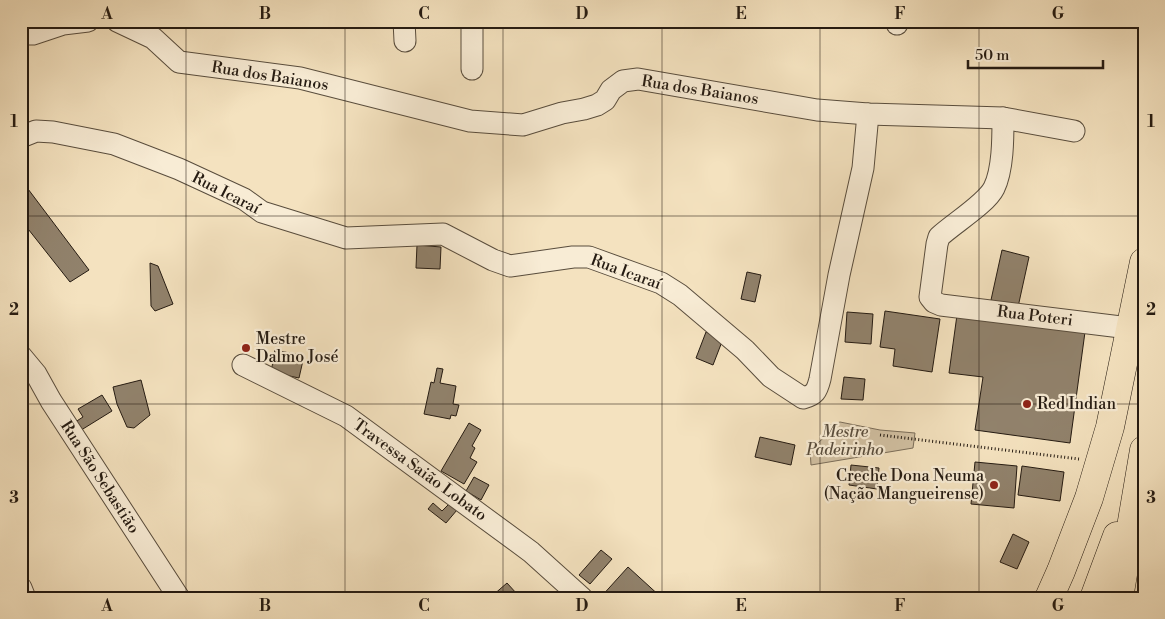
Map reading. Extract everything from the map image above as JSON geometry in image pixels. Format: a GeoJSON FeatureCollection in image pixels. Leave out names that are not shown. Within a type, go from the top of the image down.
{"type":"FeatureCollection","features":[{"type":"Feature","properties":{"kind":"main road"},"geometry":{"type":"LineString","coordinates":[[1049,598],[1062,571],[1086,507],[1134,353],[1129,328],[1144,262]]}},
{"type":"Feature","properties":{"kind":"main road"},"geometry":{"type":"LineString","coordinates":[[1120,598],[1138,476],[1144,450]]}},
{"type":"Feature","properties":{"kind":"main road"},"geometry":{"type":"LineString","coordinates":[[1094,598],[1138,476]]}},
{"type":"Feature","properties":{"kind":"street"},"geometry":{"type":"LineString","coordinates":[[21,34],[33,34],[63,24],[88,21]]}},
{"type":"Feature","properties":{"kind":"street","name":"Rua dos Baianos"},"geometry":{"type":"LineString","coordinates":[[117,21],[153,38],[179,62],[300,78],[470,121],[523,125],[597,105],[605,100],[611,90],[623,81],[638,79],[817,110],[868,114],[1003,118],[1074,131]]}},
{"type":"Feature","properties":{"kind":"street"},"geometry":{"type":"LineString","coordinates":[[472,21],[472,70]]}},
{"type":"Feature","properties":{"kind":"street","name":"Rua Icaraí"},"geometry":{"type":"LineString","coordinates":[[21,137],[36,131],[53,132],[114,144],[179,169],[244,199],[262,212],[346,238],[443,234],[510,266],[573,257],[589,257],[661,283],[680,295],[745,350],[772,377],[803,398],[813,396],[817,391],[820,379],[839,275],[863,168],[868,114]]}},
{"type":"Feature","properties":{"kind":"street","name":"Rua Poteri"},"geometry":{"type":"LineString","coordinates":[[1003,118],[1002,154],[994,187],[988,196],[939,237],[930,297],[934,302],[941,305],[1129,328]]}},
{"type":"Feature","properties":{"kind":"street","name":"Rua São Sebastião"},"geometry":{"type":"LineString","coordinates":[[21,356],[36,374],[179,598]]}},
{"type":"Feature","properties":{"kind":"street","name":"Travessa Saião Lobato"},"geometry":{"type":"LineString","coordinates":[[243,365],[346,416],[531,552],[582,598]]}},
{"type":"Feature","properties":{"kind":"street"},"geometry":{"type":"LineString","coordinates":[[21,588],[25,598]]}},
{"type":"Feature","properties":{"kind":"path"},"geometry":{"type":"LineString","coordinates":[[880,435],[1100,462]]}},
{"type":"Feature","properties":{"kind":"green space","name":"Mestre Padeirinho"},"geometry":{"type":"Polygon","coordinates":[[[840,422],[880,430],[915,433],[913,448],[811,465],[810,450],[828,434],[827,426],[840,422]]]}},
{"type":"Feature","properties":{"kind":"building"},"geometry":{"type":"Polygon","coordinates":[[[22,181],[89,270],[70,282],[21,220],[22,181]]]}},
{"type":"Feature","properties":{"kind":"building"},"geometry":{"type":"Polygon","coordinates":[[[417,245],[441,247],[440,269],[416,268],[417,245]]]}},
{"type":"Feature","properties":{"kind":"building"},"geometry":{"type":"Polygon","coordinates":[[[1002,250],[1029,257],[1018,307],[991,300],[1002,250]]]}},
{"type":"Feature","properties":{"kind":"building"},"geometry":{"type":"Polygon","coordinates":[[[150,263],[158,266],[173,304],[155,311],[151,306],[150,263]]]}},
{"type":"Feature","properties":{"kind":"building"},"geometry":{"type":"Polygon","coordinates":[[[747,272],[761,275],[755,302],[741,299],[747,272]]]}},
{"type":"Feature","properties":{"kind":"building"},"geometry":{"type":"Polygon","coordinates":[[[885,311],[940,319],[932,372],[893,366],[895,349],[880,347],[885,311]]]}},
{"type":"Feature","properties":{"kind":"building"},"geometry":{"type":"Polygon","coordinates":[[[847,312],[873,314],[871,344],[845,342],[847,312]]]}},
{"type":"Feature","properties":{"kind":"building","name":"Red Indian"},"geometry":{"type":"Polygon","coordinates":[[[957,315],[1085,332],[1070,443],[975,430],[983,377],[949,373],[957,315]]]}},
{"type":"Feature","properties":{"kind":"building"},"geometry":{"type":"Polygon","coordinates":[[[706,332],[723,339],[713,365],[696,358],[706,332]]]}},
{"type":"Feature","properties":{"kind":"building"},"geometry":{"type":"Polygon","coordinates":[[[275,350],[304,356],[299,378],[271,372],[275,350]]]}},
{"type":"Feature","properties":{"kind":"building"},"geometry":{"type":"Polygon","coordinates":[[[437,368],[443,369],[440,383],[456,386],[453,404],[459,405],[456,416],[451,415],[450,419],[424,414],[431,382],[434,383],[437,368]]]}},
{"type":"Feature","properties":{"kind":"building"},"geometry":{"type":"Polygon","coordinates":[[[844,377],[865,379],[863,400],[841,399],[844,377]]]}},
{"type":"Feature","properties":{"kind":"building"},"geometry":{"type":"Polygon","coordinates":[[[141,380],[150,415],[134,428],[127,427],[117,404],[113,387],[141,380]]]}},
{"type":"Feature","properties":{"kind":"building"},"geometry":{"type":"Polygon","coordinates":[[[102,395],[112,411],[78,432],[72,424],[83,417],[78,409],[102,395]]]}},
{"type":"Feature","properties":{"kind":"building"},"geometry":{"type":"Polygon","coordinates":[[[469,423],[481,430],[472,446],[475,448],[470,458],[477,462],[464,484],[441,471],[469,423]]]}},
{"type":"Feature","properties":{"kind":"building"},"geometry":{"type":"Polygon","coordinates":[[[760,437],[795,445],[791,465],[755,457],[760,437]]]}},
{"type":"Feature","properties":{"kind":"building","name":"Creche Dona Neuma (Nação Mangueirense)"},"geometry":{"type":"Polygon","coordinates":[[[975,462],[1017,466],[1014,508],[971,504],[975,462]]]}},
{"type":"Feature","properties":{"kind":"building"},"geometry":{"type":"Polygon","coordinates":[[[851,465],[879,468],[877,489],[849,485],[851,465]]]}},
{"type":"Feature","properties":{"kind":"building","name":"Creche Dona Neuma (Nação Mangueirense)"},"geometry":{"type":"Polygon","coordinates":[[[1022,466],[1064,472],[1060,501],[1018,495],[1022,466]]]}},
{"type":"Feature","properties":{"kind":"building"},"geometry":{"type":"Polygon","coordinates":[[[474,477],[489,485],[481,500],[466,491],[474,477]]]}},
{"type":"Feature","properties":{"kind":"building"},"geometry":{"type":"Polygon","coordinates":[[[433,503],[442,511],[449,504],[457,510],[446,523],[428,509],[433,503]]]}},
{"type":"Feature","properties":{"kind":"building"},"geometry":{"type":"Polygon","coordinates":[[[1013,534],[1029,542],[1017,569],[1000,562],[1013,534]]]}},
{"type":"Feature","properties":{"kind":"building"},"geometry":{"type":"Polygon","coordinates":[[[601,550],[612,559],[590,584],[579,575],[601,550]]]}},
{"type":"Feature","properties":{"kind":"building"},"geometry":{"type":"Polygon","coordinates":[[[628,567],[662,598],[600,598],[628,567]]]}},
{"type":"Feature","properties":{"kind":"building"},"geometry":{"type":"Polygon","coordinates":[[[507,583],[517,594],[512,598],[494,598],[492,596],[507,583]]]}},
{"type":"Feature","properties":{"kind":"place","name":"Mestre Dalmo José"},"geometry":{"type":"Point","coordinates":[246,348]}},
{"type":"Feature","properties":{"kind":"place","name":"Red Indian"},"geometry":{"type":"Point","coordinates":[1027,404]}},
{"type":"Feature","properties":{"kind":"place","name":"Creche Dona Neuma (Nação Mangueirense)"},"geometry":{"type":"Point","coordinates":[994,485]}}]}
